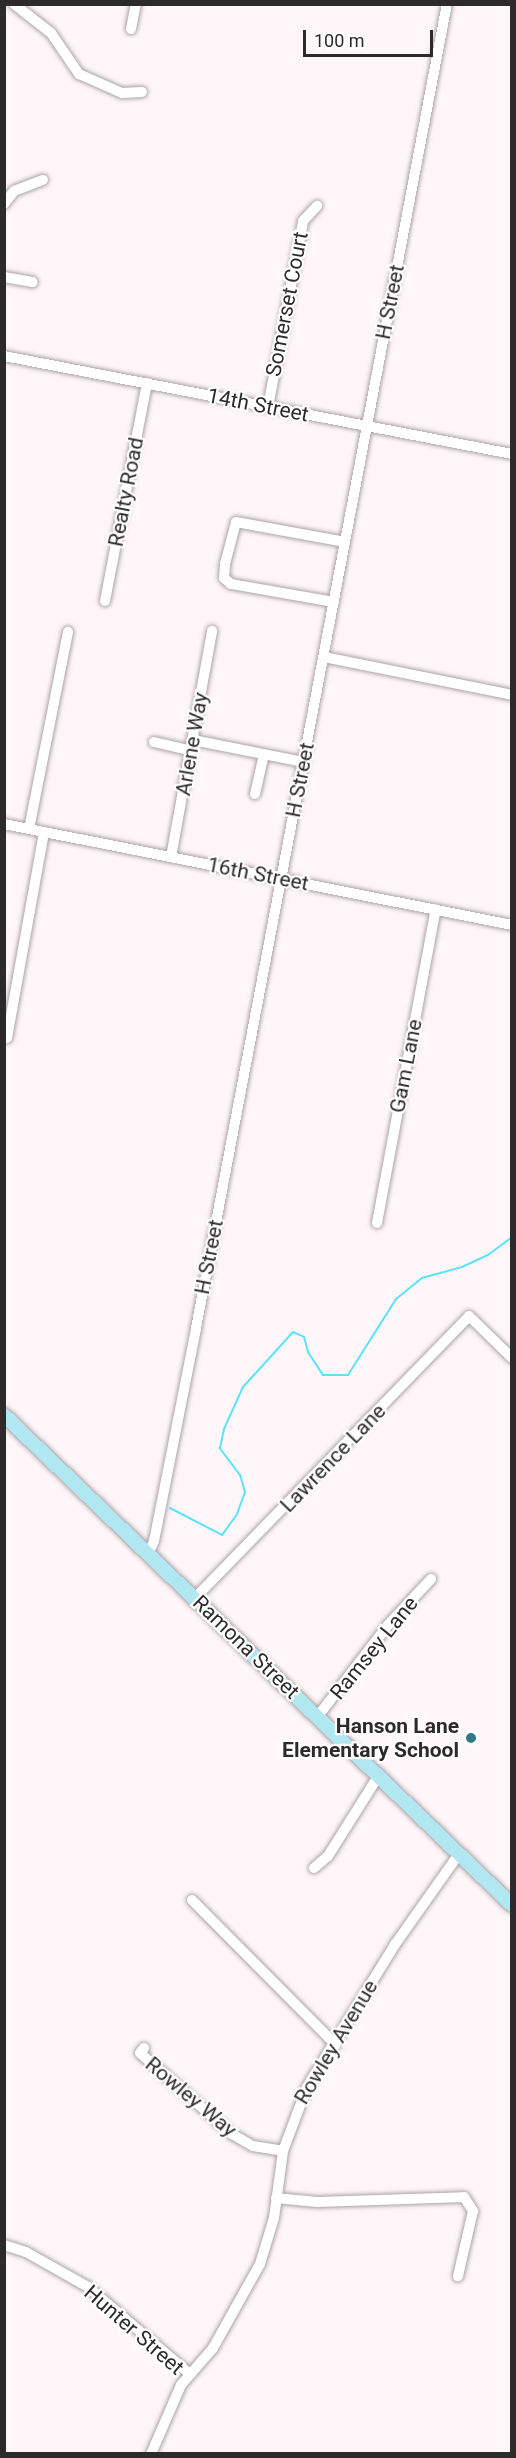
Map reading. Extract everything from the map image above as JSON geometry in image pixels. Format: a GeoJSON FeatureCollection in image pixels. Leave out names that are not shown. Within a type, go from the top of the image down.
{"type":"FeatureCollection","features":[{"type":"Feature","properties":{"kind":"main road","name":"Ramona Street"},"geometry":{"type":"LineString","coordinates":[[4,1415],[512,1905]]}},
{"type":"Feature","properties":{"kind":"street"},"geometry":{"type":"LineString","coordinates":[[14,4],[51,33],[79,74],[122,93],[142,92]]}},
{"type":"Feature","properties":{"kind":"street"},"geometry":{"type":"LineString","coordinates":[[131,29],[136,4]]}},
{"type":"Feature","properties":{"kind":"street","name":"H Street"},"geometry":{"type":"LineString","coordinates":[[148,1554],[154,1541],[447,4]]}},
{"type":"Feature","properties":{"kind":"street"},"geometry":{"type":"LineString","coordinates":[[4,204],[14,191],[43,180]]}},
{"type":"Feature","properties":{"kind":"street","name":"Somerset Court"},"geometry":{"type":"LineString","coordinates":[[268,407],[303,221],[317,206]]}},
{"type":"Feature","properties":{"kind":"street"},"geometry":{"type":"LineString","coordinates":[[4,277],[33,282]]}},
{"type":"Feature","properties":{"kind":"street","name":"14th Street"},"geometry":{"type":"LineString","coordinates":[[4,356],[512,454]]}},
{"type":"Feature","properties":{"kind":"street","name":"Realty Road"},"geometry":{"type":"LineString","coordinates":[[105,601],[147,383]]}},
{"type":"Feature","properties":{"kind":"street"},"geometry":{"type":"LineString","coordinates":[[334,602],[231,584],[224,578],[231,532],[236,522],[247,522],[345,542]]}},
{"type":"Feature","properties":{"kind":"street","name":"Arlene Way"},"geometry":{"type":"LineString","coordinates":[[171,857],[212,631]]}},
{"type":"Feature","properties":{"kind":"street"},"geometry":{"type":"LineString","coordinates":[[29,829],[68,632]]}},
{"type":"Feature","properties":{"kind":"street"},"geometry":{"type":"LineString","coordinates":[[324,657],[512,695]]}},
{"type":"Feature","properties":{"kind":"street"},"geometry":{"type":"LineString","coordinates":[[154,742],[264,754],[303,762]]}},
{"type":"Feature","properties":{"kind":"street"},"geometry":{"type":"LineString","coordinates":[[255,794],[264,754]]}},
{"type":"Feature","properties":{"kind":"street","name":"16th Street"},"geometry":{"type":"LineString","coordinates":[[4,824],[512,925]]}},
{"type":"Feature","properties":{"kind":"street"},"geometry":{"type":"LineString","coordinates":[[7,1038],[44,832]]}},
{"type":"Feature","properties":{"kind":"street","name":"Gam Lane"},"geometry":{"type":"LineString","coordinates":[[377,1223],[436,909]]}},
{"type":"Feature","properties":{"kind":"street","name":"Lawrence Lane"},"geometry":{"type":"LineString","coordinates":[[195,1598],[469,1316],[512,1358]]}},
{"type":"Feature","properties":{"kind":"street","name":"Ramsey Lane"},"geometry":{"type":"LineString","coordinates":[[318,1716],[388,1625],[431,1579]]}},
{"type":"Feature","properties":{"kind":"street"},"geometry":{"type":"LineString","coordinates":[[314,1868],[328,1856],[379,1775]]}},
{"type":"Feature","properties":{"kind":"street","name":"Rowley Avenue"},"geometry":{"type":"LineString","coordinates":[[190,2374],[213,2348],[260,2264],[276,2198],[283,2151],[294,2113],[396,1943],[459,1854]]}},
{"type":"Feature","properties":{"kind":"street"},"geometry":{"type":"LineString","coordinates":[[192,1900],[336,2045]]}},
{"type":"Feature","properties":{"kind":"street","name":"Rowley Way"},"geometry":{"type":"LineString","coordinates":[[144,2048],[140,2053],[232,2134],[253,2146],[283,2151]]}},
{"type":"Feature","properties":{"kind":"street"},"geometry":{"type":"LineString","coordinates":[[276,2198],[317,2202],[464,2197],[473,2211],[458,2276]]}},
{"type":"Feature","properties":{"kind":"street","name":"Hunter Street"},"geometry":{"type":"LineString","coordinates":[[4,2245],[26,2252],[88,2287],[190,2374],[181,2385],[151,2454]]}},
{"type":"Feature","properties":{"kind":"waterway"},"geometry":{"type":"LineString","coordinates":[[170,1508],[222,1535],[237,1514],[245,1492],[240,1475],[220,1448],[224,1429],[243,1387],[293,1332],[304,1337],[308,1352],[323,1375],[348,1375],[396,1299],[422,1278],[462,1267],[488,1255],[512,1237]]}},
{"type":"Feature","properties":{"kind":"place","name":"Hanson Lane Elementary School"},"geometry":{"type":"Point","coordinates":[471,1738]}}]}
